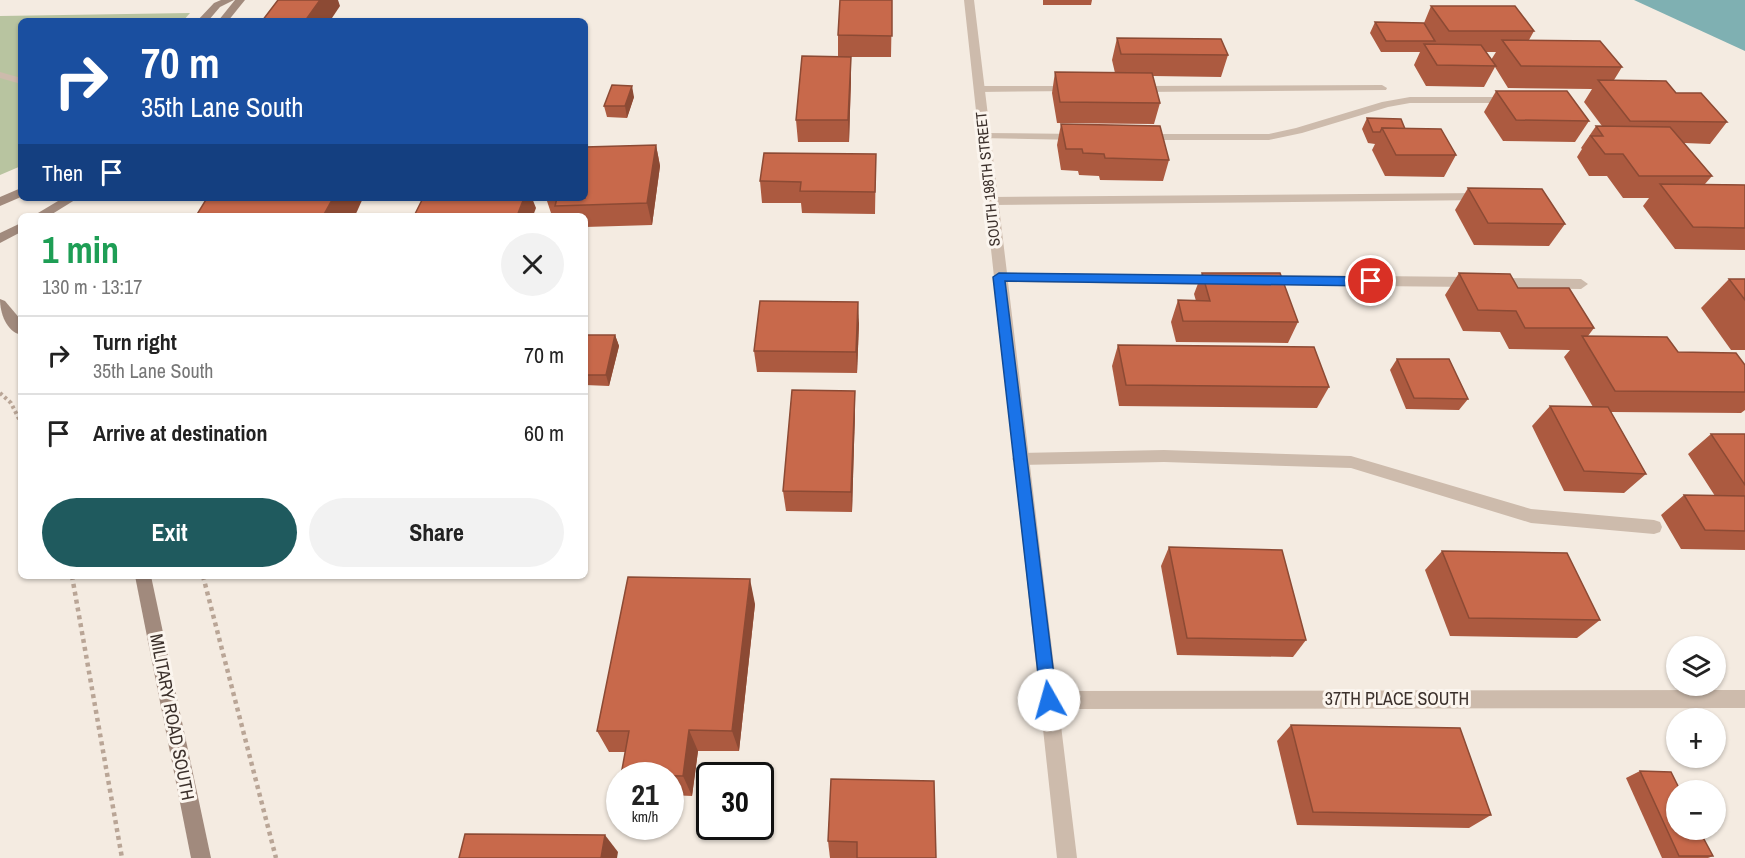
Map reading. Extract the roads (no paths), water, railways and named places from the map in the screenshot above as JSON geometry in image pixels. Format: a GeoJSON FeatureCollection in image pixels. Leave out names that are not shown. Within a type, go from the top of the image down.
{"type":"FeatureCollection","features":[{"type":"Feature","properties":{"kind":"main road"},"geometry":{"type":"LineString","coordinates":[[205,18],[218,5],[229,0]]}},
{"type":"Feature","properties":{"kind":"main road"},"geometry":{"type":"LineString","coordinates":[[225,18],[240,0]]}},
{"type":"Feature","properties":{"kind":"main road"},"geometry":{"type":"LineString","coordinates":[[0,202],[18,193]]}},
{"type":"Feature","properties":{"kind":"main road"},"geometry":{"type":"LineString","coordinates":[[44,213],[66,201]]}},
{"type":"Feature","properties":{"kind":"main road"},"geometry":{"type":"LineString","coordinates":[[0,238],[18,228]]}},
{"type":"Feature","properties":{"kind":"main road"},"geometry":{"type":"LineString","coordinates":[[0,304],[18,326]]}},
{"type":"Feature","properties":{"kind":"main road","name":"MILITARY ROAD SOUTH"},"geometry":{"type":"LineString","coordinates":[[144,579],[201,858]]}},
{"type":"Feature","properties":{"kind":"street","name":"SOUTH 198TH STREET"},"geometry":{"type":"LineString","coordinates":[[969,0],[1067,858]]}},
{"type":"Feature","properties":{"kind":"street"},"geometry":{"type":"LineString","coordinates":[[0,75],[18,80]]}},
{"type":"Feature","properties":{"kind":"street"},"geometry":{"type":"LineString","coordinates":[[979,89],[1086,88]]}},
{"type":"Feature","properties":{"kind":"street"},"geometry":{"type":"LineString","coordinates":[[1121,88],[1382,88]]}},
{"type":"Feature","properties":{"kind":"street"},"geometry":{"type":"LineString","coordinates":[[1138,137],[1269,137],[1298,131],[1386,104],[1410,100],[1530,100]]}},
{"type":"Feature","properties":{"kind":"street"},"geometry":{"type":"LineString","coordinates":[[984,136],[1091,137]]}},
{"type":"Feature","properties":{"kind":"street"},"geometry":{"type":"LineString","coordinates":[[991,201],[1501,196]]}},
{"type":"Feature","properties":{"kind":"street"},"geometry":{"type":"LineString","coordinates":[[999,277],[1581,284]]}},
{"type":"Feature","properties":{"kind":"street"},"geometry":{"type":"LineString","coordinates":[[1020,459],[1164,456],[1350,462],[1531,516],[1654,527]]}},
{"type":"Feature","properties":{"kind":"street","name":"37TH PLACE SOUTH"},"geometry":{"type":"LineString","coordinates":[[1049,700],[1745,699]]}},
{"type":"Feature","properties":{"kind":"water"},"geometry":{"type":"Polygon","coordinates":[[[1634,0],[1745,0],[1745,51],[1634,0]]]}}]}
